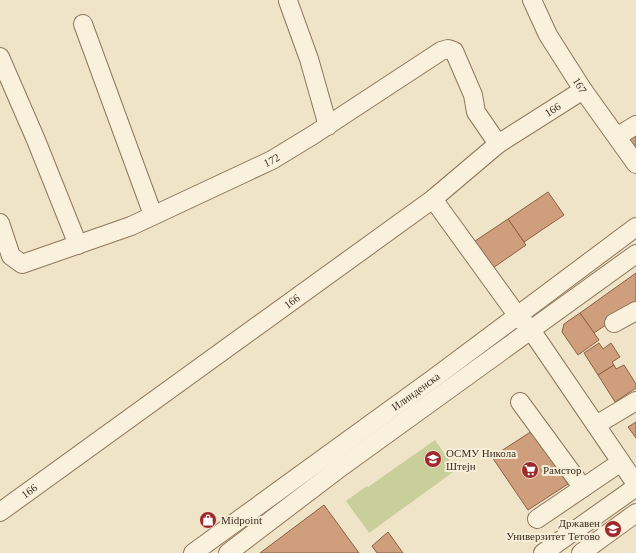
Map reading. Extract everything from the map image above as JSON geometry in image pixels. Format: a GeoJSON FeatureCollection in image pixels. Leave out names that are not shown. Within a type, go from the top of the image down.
{"type":"FeatureCollection","features":[{"type":"Feature","properties":{"kind":"street","name":"167"},"geometry":{"type":"LineString","coordinates":[[532,0],[548,35],[583,90],[618,136],[636,164]]}},
{"type":"Feature","properties":{"kind":"street"},"geometry":{"type":"LineString","coordinates":[[288,1],[309,59],[328,126]]}},
{"type":"Feature","properties":{"kind":"street"},"geometry":{"type":"LineString","coordinates":[[83,24],[153,215]]}},
{"type":"Feature","properties":{"kind":"street","name":"172"},"geometry":{"type":"LineString","coordinates":[[0,223],[5,258],[18,262],[28,264],[78,245],[153,215],[272,160],[328,126],[441,51],[448,49],[454,51],[473,95],[476,112],[498,144]]}},
{"type":"Feature","properties":{"kind":"street"},"geometry":{"type":"LineString","coordinates":[[0,57],[36,140],[78,245]]}},
{"type":"Feature","properties":{"kind":"street","name":"166"},"geometry":{"type":"LineString","coordinates":[[0,512],[432,199],[498,144],[583,90]]}},
{"type":"Feature","properties":{"kind":"street"},"geometry":{"type":"LineString","coordinates":[[618,136],[636,124]]}},
{"type":"Feature","properties":{"kind":"street"},"geometry":{"type":"LineString","coordinates":[[432,199],[517,314],[531,330],[636,484]]}},
{"type":"Feature","properties":{"kind":"street","name":"Илинденска"},"geometry":{"type":"LineString","coordinates":[[193,553],[434,378],[517,314],[636,227]]}},
{"type":"Feature","properties":{"kind":"street","name":"Илинденска"},"geometry":{"type":"LineString","coordinates":[[228,553],[337,470],[636,254]]}},
{"type":"Feature","properties":{"kind":"street"},"geometry":{"type":"LineString","coordinates":[[614,323],[636,311]]}},
{"type":"Feature","properties":{"kind":"street"},"geometry":{"type":"LineString","coordinates":[[596,425],[636,401]]}},
{"type":"Feature","properties":{"kind":"street"},"geometry":{"type":"LineString","coordinates":[[520,402],[583,488]]}},
{"type":"Feature","properties":{"kind":"street"},"geometry":{"type":"LineString","coordinates":[[537,519],[621,462]]}},
{"type":"Feature","properties":{"kind":"street"},"geometry":{"type":"LineString","coordinates":[[543,553],[636,487]]}},
{"type":"Feature","properties":{"kind":"street"},"geometry":{"type":"LineString","coordinates":[[581,553],[636,513]]}},
{"type":"Feature","properties":{"kind":"green space"},"geometry":{"type":"Polygon","coordinates":[[[435,440],[456,470],[369,533],[346,501],[435,440]]]}},
{"type":"Feature","properties":{"kind":"building"},"geometry":{"type":"Polygon","coordinates":[[[636,131],[636,153],[626,139],[636,131]]]}},
{"type":"Feature","properties":{"kind":"building"},"geometry":{"type":"Polygon","coordinates":[[[548,192],[564,215],[524,242],[508,219],[548,192]]]}},
{"type":"Feature","properties":{"kind":"building"},"geometry":{"type":"Polygon","coordinates":[[[508,219],[526,245],[490,270],[472,243],[508,219]]]}},
{"type":"Feature","properties":{"kind":"building"},"geometry":{"type":"Polygon","coordinates":[[[636,273],[636,304],[594,333],[580,313],[636,273]]]}},
{"type":"Feature","properties":{"kind":"building"},"geometry":{"type":"Polygon","coordinates":[[[580,313],[599,340],[578,355],[562,332],[564,324],[580,313]]]}},
{"type":"Feature","properties":{"kind":"building"},"geometry":{"type":"Polygon","coordinates":[[[599,343],[603,349],[611,343],[620,357],[612,362],[614,365],[598,375],[584,353],[599,343]]]}},
{"type":"Feature","properties":{"kind":"building"},"geometry":{"type":"Polygon","coordinates":[[[614,365],[616,369],[624,365],[636,384],[636,388],[615,402],[598,375],[614,365]]]}},
{"type":"Feature","properties":{"kind":"building"},"geometry":{"type":"Polygon","coordinates":[[[636,422],[636,438],[628,427],[636,422]]]}},
{"type":"Feature","properties":{"kind":"building","name":"Рамстор"},"geometry":{"type":"Polygon","coordinates":[[[532,431],[568,484],[528,510],[492,457],[532,431]]]}},
{"type":"Feature","properties":{"kind":"building"},"geometry":{"type":"Polygon","coordinates":[[[324,505],[359,553],[260,553],[324,505]]]}},
{"type":"Feature","properties":{"kind":"building"},"geometry":{"type":"Polygon","coordinates":[[[388,532],[403,553],[377,553],[372,546],[388,532]]]}},
{"type":"Feature","properties":{"kind":"place","name":"ОСМУ Никола Штејн"},"geometry":{"type":"Point","coordinates":[433,459]}},
{"type":"Feature","properties":{"kind":"place","name":"Рамстор"},"geometry":{"type":"Point","coordinates":[530,470]}},
{"type":"Feature","properties":{"kind":"place","name":"Midpoint"},"geometry":{"type":"Point","coordinates":[208,520]}},
{"type":"Feature","properties":{"kind":"place","name":"Државен Универзитет Тетово"},"geometry":{"type":"Point","coordinates":[613,529]}}]}
